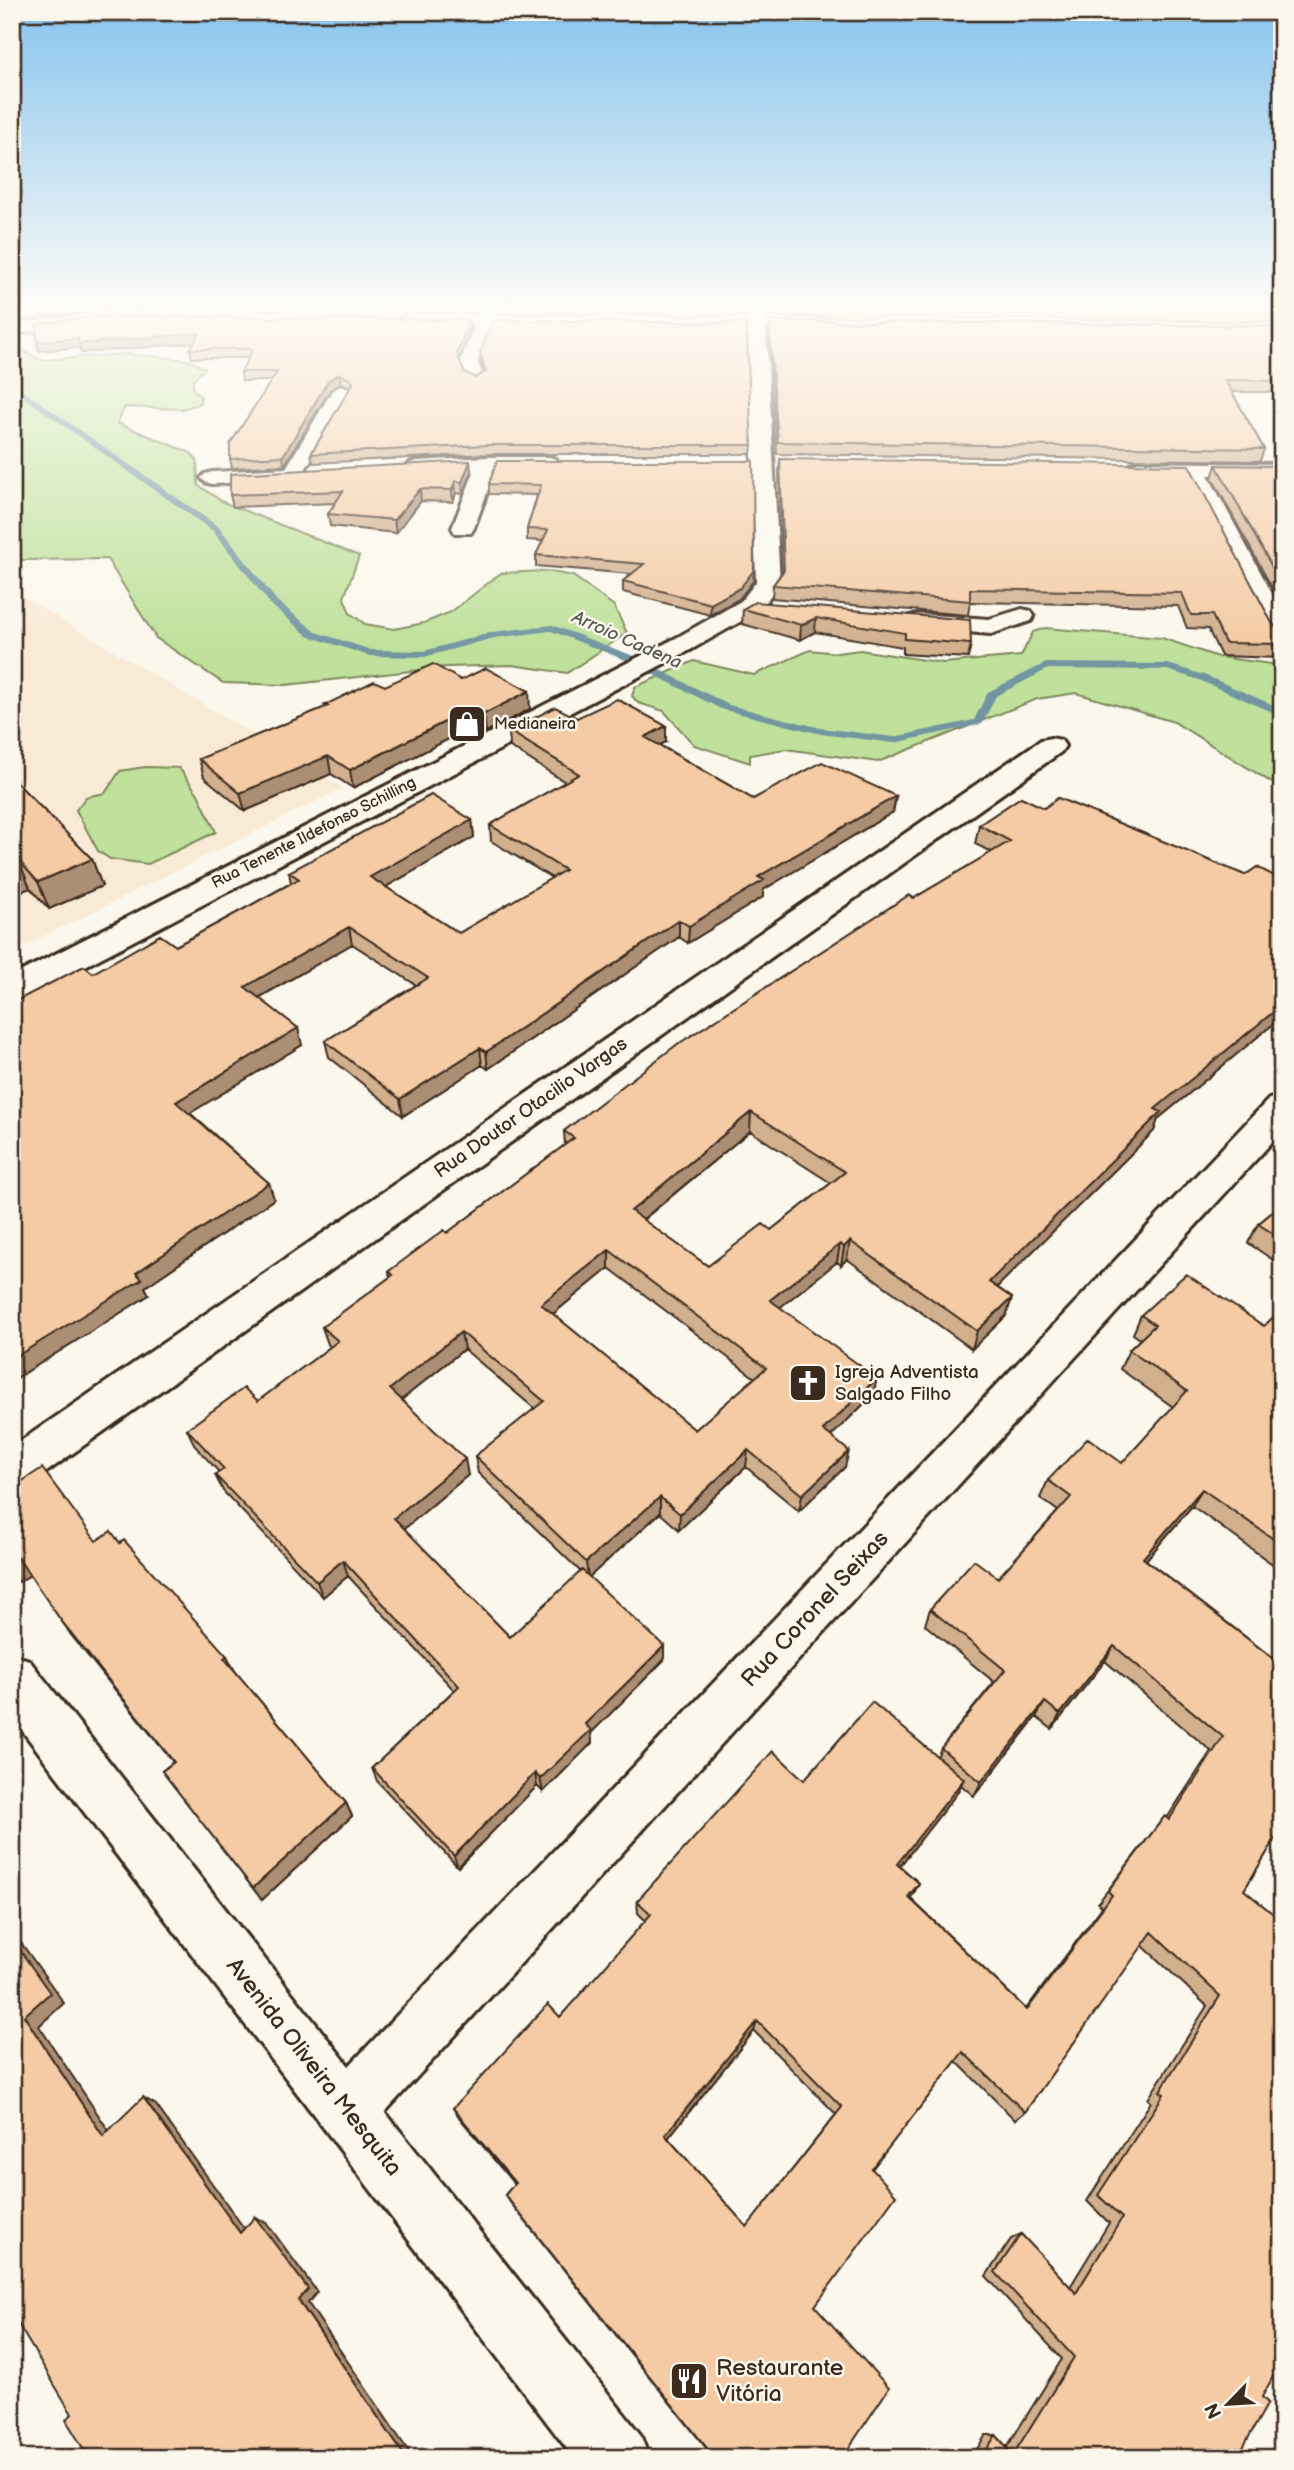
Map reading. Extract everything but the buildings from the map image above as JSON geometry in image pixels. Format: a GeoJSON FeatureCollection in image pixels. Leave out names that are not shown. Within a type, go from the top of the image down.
{"type":"FeatureCollection","features":[{"type":"Feature","properties":{"kind":"street"},"geometry":{"type":"LineString","coordinates":[[293,474],[324,421]]}},
{"type":"Feature","properties":{"kind":"street"},"geometry":{"type":"LineString","coordinates":[[750,607],[768,583],[758,463],[757,421]]}},
{"type":"Feature","properties":{"kind":"street"},"geometry":{"type":"LineString","coordinates":[[391,469],[488,463],[571,463]]}},
{"type":"Feature","properties":{"kind":"street"},"geometry":{"type":"LineString","coordinates":[[463,528],[488,463]]}},
{"type":"Feature","properties":{"kind":"street"},"geometry":{"type":"LineString","coordinates":[[758,463],[792,463]]}},
{"type":"Feature","properties":{"kind":"street"},"geometry":{"type":"LineString","coordinates":[[1111,468],[1282,470]]}},
{"type":"Feature","properties":{"kind":"street"},"geometry":{"type":"LineString","coordinates":[[1194,469],[1282,635]]}},
{"type":"Feature","properties":{"kind":"street"},"geometry":{"type":"LineString","coordinates":[[212,478],[321,472]]}},
{"type":"Feature","properties":{"kind":"street"},"geometry":{"type":"LineString","coordinates":[[750,607],[777,609]]}},
{"type":"Feature","properties":{"kind":"street","name":"Rua Tenente Ildefonso Schilling"},"geometry":{"type":"LineString","coordinates":[[12,989],[750,607]]}},
{"type":"Feature","properties":{"kind":"street"},"geometry":{"type":"LineString","coordinates":[[897,619],[991,627],[1022,616]]}},
{"type":"Feature","properties":{"kind":"street","name":"Rua Doutor Otacilio Vargas"},"geometry":{"type":"LineString","coordinates":[[12,1471],[1051,746]]}},
{"type":"Feature","properties":{"kind":"street","name":"Rua Coronel Seixas"},"geometry":{"type":"LineString","coordinates":[[347,2111],[1282,1108]]}},
{"type":"Feature","properties":{"kind":"street","name":"Avenida Oliveira Mesquita"},"geometry":{"type":"LineString","coordinates":[[12,1677],[616,2458]]}},
{"type":"Feature","properties":{"kind":"shaded area"},"geometry":{"type":"Polygon","coordinates":[[[22,596],[343,788],[12,952],[12,600],[22,596]]]}},
{"type":"Feature","properties":{"kind":"green space"},"geometry":{"type":"Polygon","coordinates":[[[12,421],[118,421],[191,453],[197,460],[198,485],[223,502],[359,556],[344,598],[350,613],[365,624],[394,629],[424,623],[451,612],[501,573],[546,571],[573,576],[614,606],[627,633],[567,673],[512,665],[447,667],[286,685],[223,683],[156,638],[107,559],[22,560],[12,563],[12,421]]]}},
{"type":"Feature","properties":{"kind":"green space"},"geometry":{"type":"Polygon","coordinates":[[[1045,628],[1162,638],[1218,657],[1280,665],[1282,789],[1174,722],[1076,693],[1037,699],[878,762],[786,749],[750,755],[750,763],[694,745],[664,711],[638,703],[632,696],[635,687],[694,661],[754,675],[810,650],[837,653],[860,650],[943,663],[1021,656],[1033,632],[1045,628]]]}},
{"type":"Feature","properties":{"kind":"green space"},"geometry":{"type":"Polygon","coordinates":[[[145,767],[179,768],[198,794],[216,832],[148,864],[110,859],[98,851],[76,810],[86,797],[105,793],[120,771],[145,767]]]}},
{"type":"Feature","properties":{"kind":"waterway","name":"Arroio Cadena"},"geometry":{"type":"LineString","coordinates":[[63,421],[216,529],[274,603],[312,634],[370,653],[424,654],[493,635],[552,628],[627,657],[725,707],[821,731],[894,740],[978,722],[992,694],[1046,666],[1168,667],[1203,678],[1282,713]]}},
{"type":"Feature","properties":{"kind":"place","name":"Medianeira"},"geometry":{"type":"Point","coordinates":[467,724]}},
{"type":"Feature","properties":{"kind":"place","name":"Igreja Adventista Salgado Filho"},"geometry":{"type":"Point","coordinates":[808,1383]}},
{"type":"Feature","properties":{"kind":"place","name":"Restaurante Vitória"},"geometry":{"type":"Point","coordinates":[689,2381]}}]}
